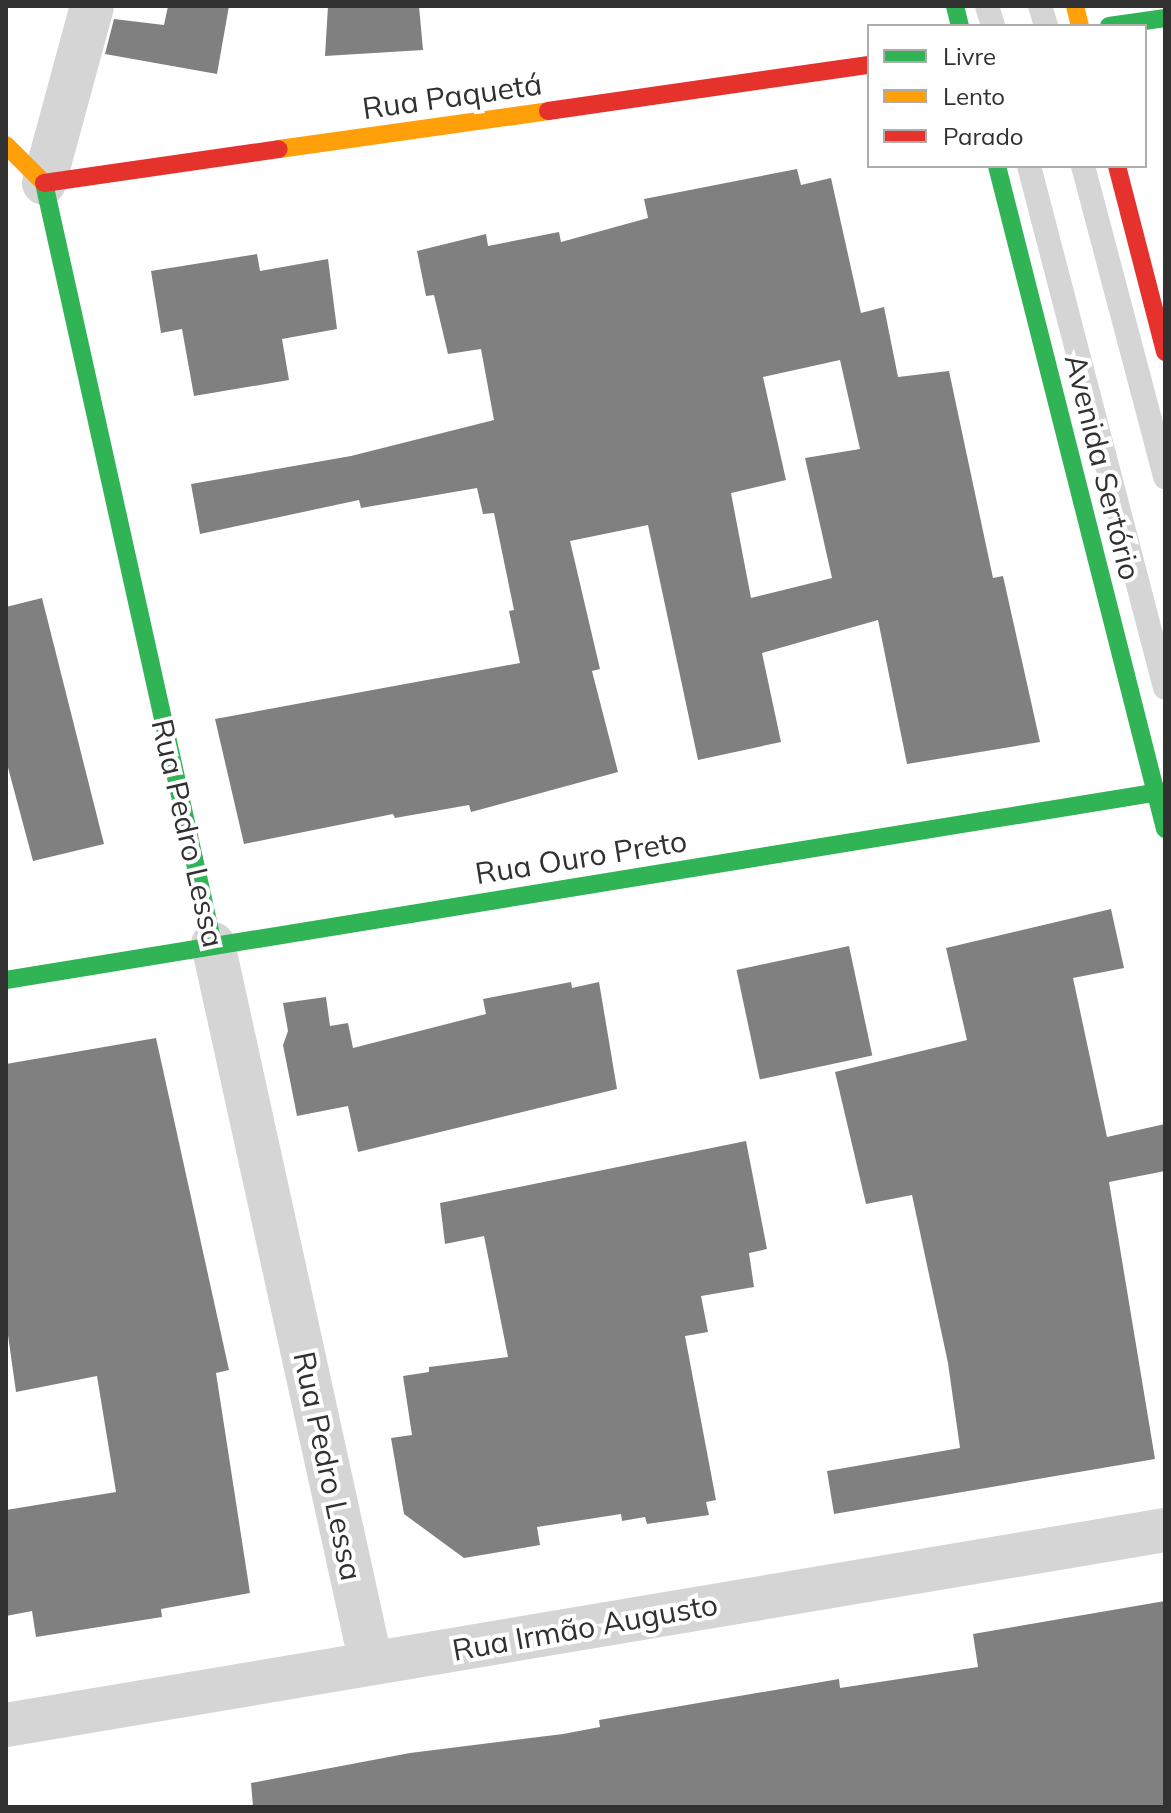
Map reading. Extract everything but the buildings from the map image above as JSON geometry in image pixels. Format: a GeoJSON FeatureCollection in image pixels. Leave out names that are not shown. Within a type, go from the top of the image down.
{"type":"FeatureCollection","features":[{"type":"Feature","properties":{"kind":"main road"},"geometry":{"type":"LineString","coordinates":[[1123,24],[1165,18]]}},
{"type":"Feature","properties":{"kind":"main road","name":"Rua Paquetá"},"geometry":{"type":"LineString","coordinates":[[44,183],[867,65]]}},
{"type":"Feature","properties":{"kind":"main road"},"geometry":{"type":"LineString","coordinates":[[6,145],[44,183]]}},
{"type":"Feature","properties":{"kind":"main road","name":"Avenida Sertório"},"geometry":{"type":"LineString","coordinates":[[998,168],[1162,792],[1165,829]]}},
{"type":"Feature","properties":{"kind":"main road"},"geometry":{"type":"LineString","coordinates":[[1118,168],[1165,352]]}},
{"type":"Feature","properties":{"kind":"main road","name":"Rua Pedro Lessa"},"geometry":{"type":"LineString","coordinates":[[44,183],[213,944]]}},
{"type":"Feature","properties":{"kind":"main road","name":"Rua Ouro Preto"},"geometry":{"type":"LineString","coordinates":[[6,980],[1162,792]]}},
{"type":"Feature","properties":{"kind":"street","name":"Rua Pedro Lessa"},"geometry":{"type":"LineString","coordinates":[[44,183],[92,6]]}},
{"type":"Feature","properties":{"kind":"street","name":"Rua Pedro Lessa"},"geometry":{"type":"LineString","coordinates":[[213,944],[371,1663]]}},
{"type":"Feature","properties":{"kind":"street","name":"Rua Irmão Augusto"},"geometry":{"type":"LineString","coordinates":[[6,1725],[1165,1530]]}},
{"type":"Feature","properties":{"kind":"lane"},"geometry":{"type":"LineString","coordinates":[[1030,168],[1165,688]]}},
{"type":"Feature","properties":{"kind":"lane"},"geometry":{"type":"LineString","coordinates":[[1084,168],[1165,477]]}},
{"type":"Feature","properties":{"kind":"traffic: fast"},"geometry":{"type":"LineString","coordinates":[[955,6],[960,24]]}},
{"type":"Feature","properties":{"kind":"traffic: fast"},"geometry":{"type":"LineString","coordinates":[[1123,24],[1165,18]]}},
{"type":"Feature","properties":{"kind":"traffic: fast"},"geometry":{"type":"LineString","coordinates":[[998,168],[1165,829]]}},
{"type":"Feature","properties":{"kind":"traffic: fast"},"geometry":{"type":"LineString","coordinates":[[44,183],[213,944]]}},
{"type":"Feature","properties":{"kind":"traffic: fast"},"geometry":{"type":"LineString","coordinates":[[6,980],[1165,791]]}},
{"type":"Feature","properties":{"kind":"traffic: slow"},"geometry":{"type":"LineString","coordinates":[[1075,6],[1080,24]]}},
{"type":"Feature","properties":{"kind":"traffic: slow"},"geometry":{"type":"LineString","coordinates":[[279,149],[548,111]]}},
{"type":"Feature","properties":{"kind":"traffic: slow"},"geometry":{"type":"LineString","coordinates":[[6,145],[44,183]]}},
{"type":"Feature","properties":{"kind":"traffic: jam"},"geometry":{"type":"LineString","coordinates":[[548,111],[867,65]]}},
{"type":"Feature","properties":{"kind":"traffic: jam"},"geometry":{"type":"LineString","coordinates":[[44,183],[279,149]]}},
{"type":"Feature","properties":{"kind":"traffic: jam"},"geometry":{"type":"LineString","coordinates":[[1118,168],[1165,352]]}}]}
